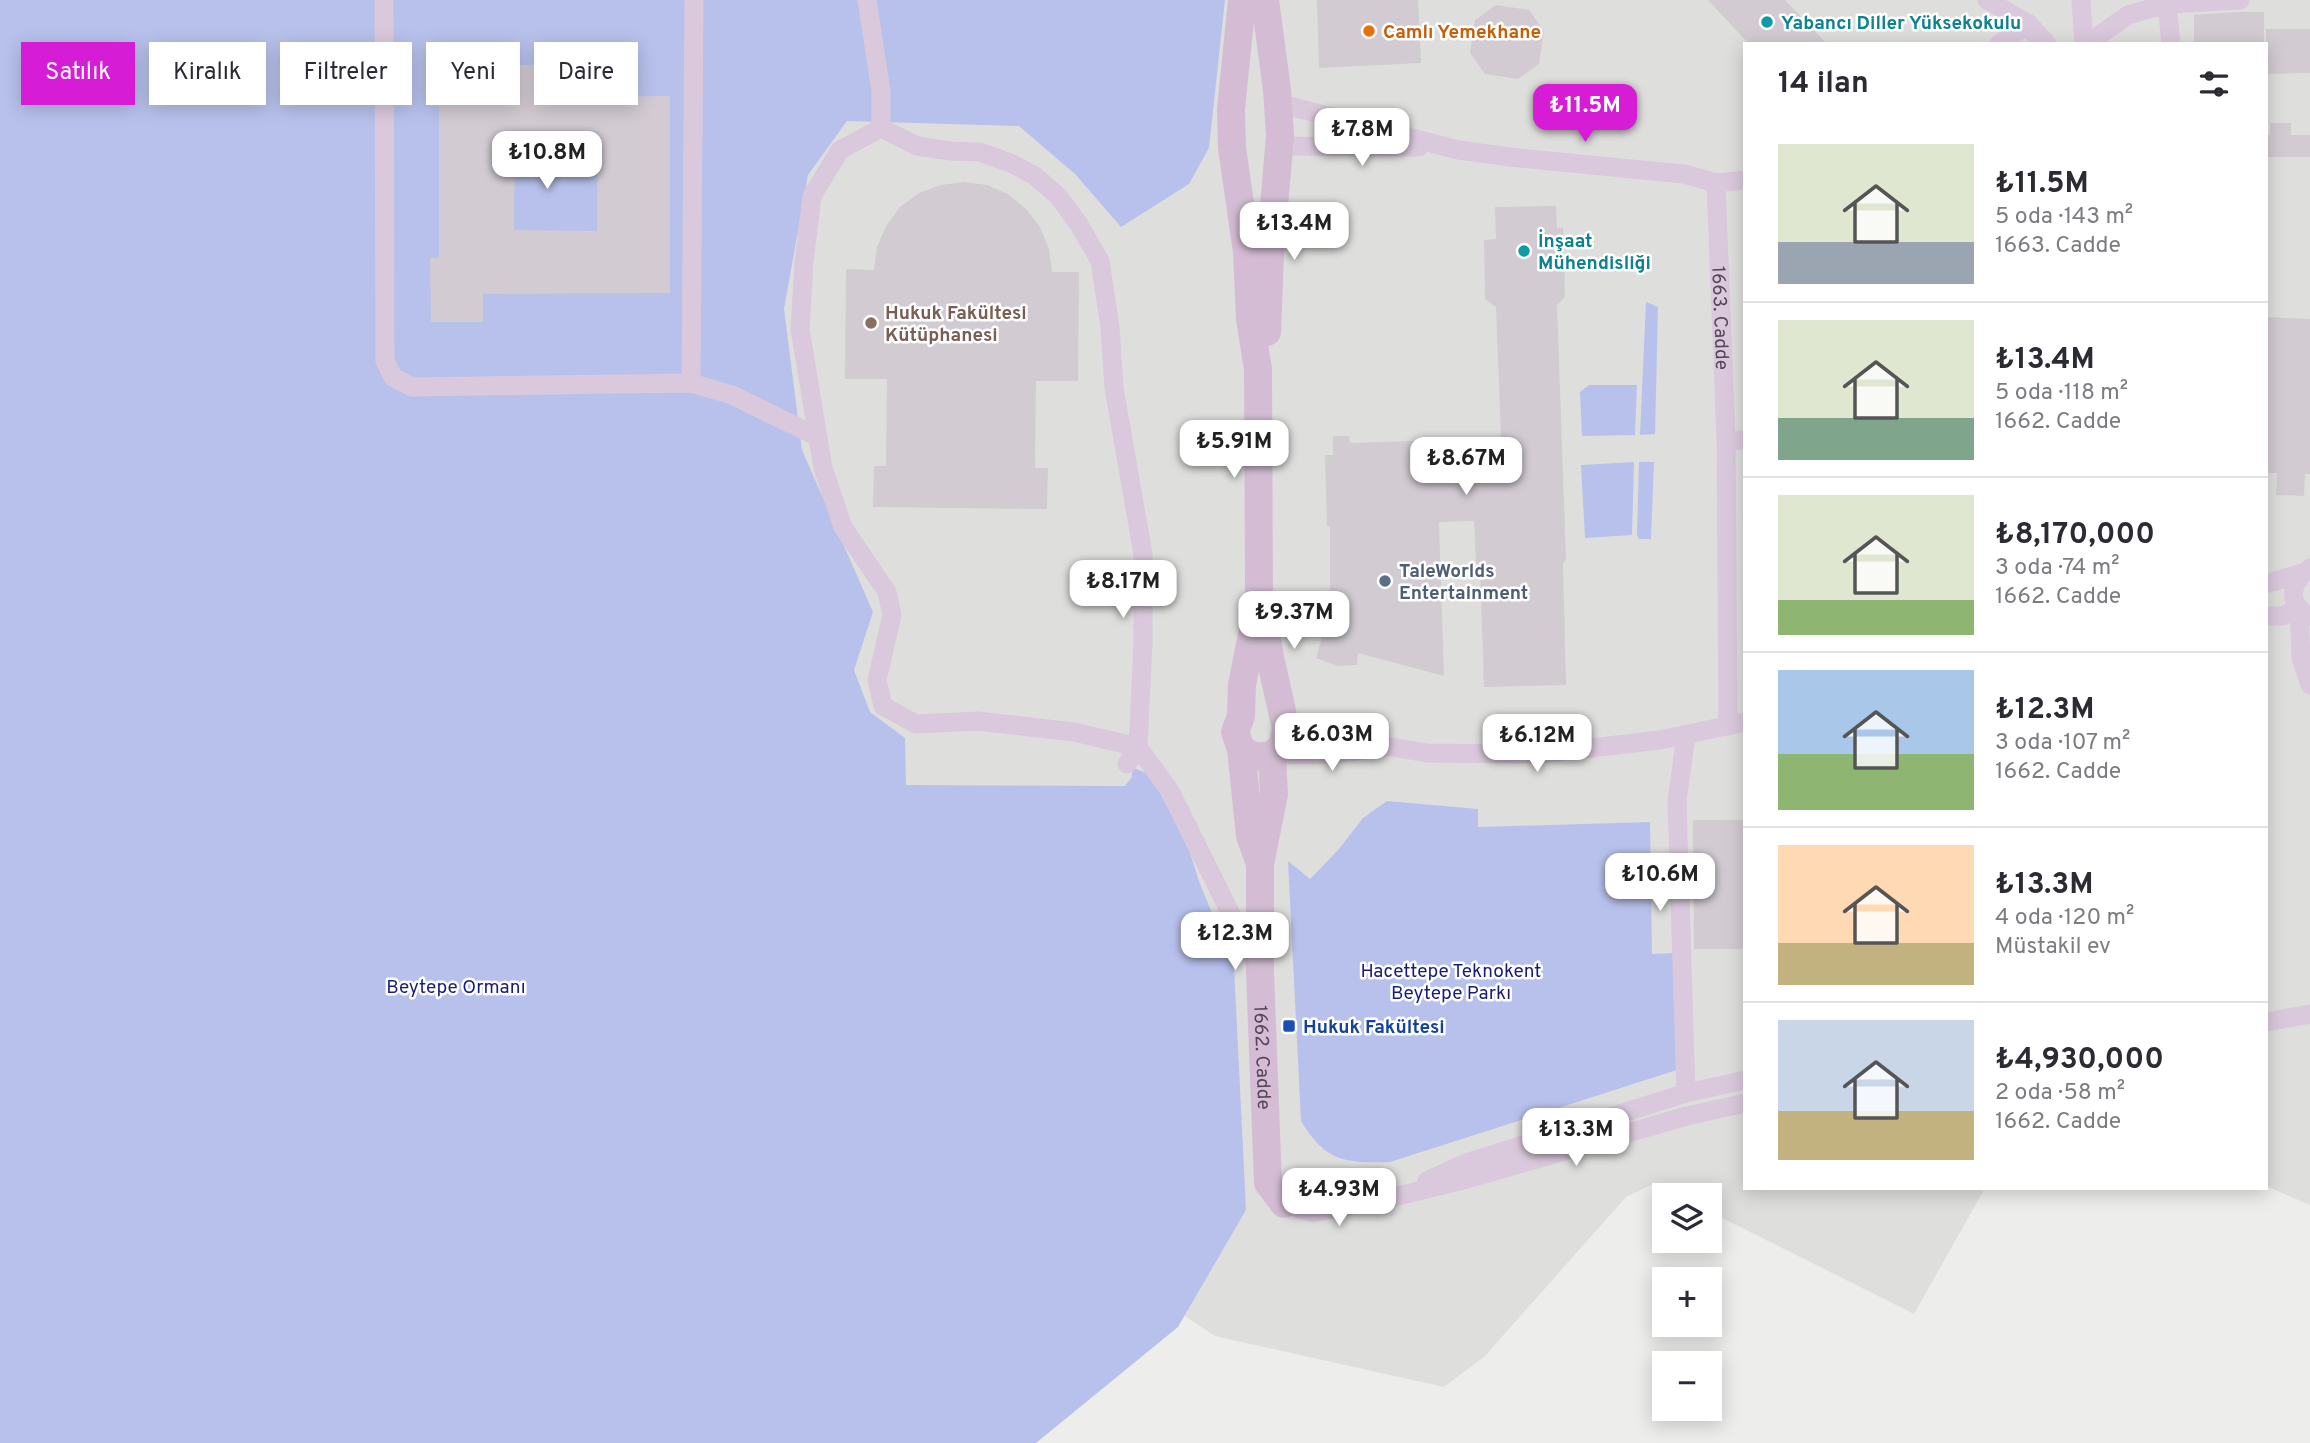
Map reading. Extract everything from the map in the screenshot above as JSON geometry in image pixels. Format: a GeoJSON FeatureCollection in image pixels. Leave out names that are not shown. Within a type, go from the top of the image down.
{"type":"FeatureCollection","features":[{"type":"Feature","properties":{"kind":"street"},"geometry":{"type":"LineString","coordinates":[[384,0],[385,361],[393,377],[412,387],[691,383],[732,394],[818,437]]}},
{"type":"Feature","properties":{"kind":"street"},"geometry":{"type":"LineString","coordinates":[[691,383],[694,0]]}},
{"type":"Feature","properties":{"kind":"street"},"geometry":{"type":"LineString","coordinates":[[867,0],[881,91],[881,128]]}},
{"type":"Feature","properties":{"kind":"street","name":"1662. Cadde"},"geometry":{"type":"LineString","coordinates":[[1242,0],[1232,139],[1247,252],[1250,319],[1258,369],[1259,590],[1286,738],[1274,754],[1274,794],[1260,864],[1260,973],[1268,1183],[1284,1204]]}},
{"type":"Feature","properties":{"kind":"street","name":"1662. Cadde"},"geometry":{"type":"LineString","coordinates":[[1258,369],[1268,330],[1270,254],[1280,146],[1278,103],[1265,0]]}},
{"type":"Feature","properties":{"kind":"street"},"geometry":{"type":"LineString","coordinates":[[1987,0],[2029,24],[2045,42]]}},
{"type":"Feature","properties":{"kind":"street"},"geometry":{"type":"LineString","coordinates":[[2081,0],[2086,42]]}},
{"type":"Feature","properties":{"kind":"street"},"geometry":{"type":"LineString","coordinates":[[2089,42],[2128,15],[2167,4],[2240,0]]}},
{"type":"Feature","properties":{"kind":"street"},"geometry":{"type":"LineString","coordinates":[[2167,4],[2171,42]]}},
{"type":"Feature","properties":{"kind":"street"},"geometry":{"type":"LineString","coordinates":[[1998,42],[2006,11]]}},
{"type":"Feature","properties":{"kind":"street"},"geometry":{"type":"LineString","coordinates":[[2000,42],[2029,24]]}},
{"type":"Feature","properties":{"kind":"street"},"geometry":{"type":"LineString","coordinates":[[2029,24],[2037,42]]}},
{"type":"Feature","properties":{"kind":"street"},"geometry":{"type":"LineString","coordinates":[[1233,99],[1265,99],[1444,147],[1518,158],[1684,174],[1716,183],[1743,180]]}},
{"type":"Feature","properties":{"kind":"street"},"geometry":{"type":"LineString","coordinates":[[881,128],[840,150],[811,196],[800,329],[823,468],[843,527],[887,592],[892,615],[877,680],[883,706],[916,723],[978,721],[1074,732],[1138,747],[1170,791],[1260,973]]}},
{"type":"Feature","properties":{"kind":"street"},"geometry":{"type":"LineString","coordinates":[[881,128],[917,146],[980,152],[1013,164],[1035,176],[1065,205],[1100,261],[1110,327],[1114,388],[1143,554],[1143,644],[1138,747],[1127,764]]}},
{"type":"Feature","properties":{"kind":"street"},"geometry":{"type":"LineString","coordinates":[[1232,139],[1245,147],[1254,148],[1444,147]]}},
{"type":"Feature","properties":{"kind":"street","name":"1663. Cadde"},"geometry":{"type":"LineString","coordinates":[[1716,183],[1736,440],[1736,724]]}},
{"type":"Feature","properties":{"kind":"street"},"geometry":{"type":"LineString","coordinates":[[2268,583],[2307,570]]}},
{"type":"Feature","properties":{"kind":"street"},"geometry":{"type":"LineString","coordinates":[[2307,570],[2294,587],[2293,595],[2305,612],[2301,658],[2310,685]]}},
{"type":"Feature","properties":{"kind":"street","name":"1662. Cadde"},"geometry":{"type":"LineString","coordinates":[[1259,590],[1242,685],[1241,716],[1235,732],[1241,749],[1250,836],[1260,864]]}},
{"type":"Feature","properties":{"kind":"street"},"geometry":{"type":"LineString","coordinates":[[2268,616],[2305,612]]}},
{"type":"Feature","properties":{"kind":"street"},"geometry":{"type":"LineString","coordinates":[[1241,716],[1255,708],[1263,707],[1278,714],[1283,721],[1427,753],[1539,754],[1660,740],[1736,724]]}},
{"type":"Feature","properties":{"kind":"street"},"geometry":{"type":"LineString","coordinates":[[1686,735],[1677,801],[1686,1093]]}},
{"type":"Feature","properties":{"kind":"street"},"geometry":{"type":"LineString","coordinates":[[1241,749],[1255,757],[1363,751],[1386,746]]}},
{"type":"Feature","properties":{"kind":"street"},"geometry":{"type":"LineString","coordinates":[[2268,1022],[2310,1014]]}},
{"type":"Feature","properties":{"kind":"street"},"geometry":{"type":"LineString","coordinates":[[1398,1196],[1466,1163],[1686,1093],[1743,1080]]}},
{"type":"Feature","properties":{"kind":"street"},"geometry":{"type":"LineString","coordinates":[[1284,1204],[1313,1213],[1398,1196],[1687,1116],[1743,1103]]}},
{"type":"Feature","properties":{"kind":"shaded area"},"geometry":{"type":"Polygon","coordinates":[[[307,0],[2310,0],[2310,1205],[2268,1187],[2268,42],[1743,42],[1743,1190],[1984,1190],[1914,1314],[1722,1218],[1722,1183],[1652,1183],[1652,1185],[1626,1197],[1485,1356],[1444,1387],[1215,1336],[994,1188],[368,105],[412,105],[412,42],[331,42],[307,0]]]}},
{"type":"Feature","properties":{"kind":"green space","name":"Beytepe Ormanı"},"geometry":{"type":"Polygon","coordinates":[[[0,0],[1225,0],[1209,148],[1189,184],[1121,227],[1075,174],[1019,126],[847,121],[808,175],[784,309],[802,450],[873,612],[854,670],[870,712],[905,738],[906,785],[1125,786],[1132,777],[1132,767],[1150,775],[1186,840],[1200,884],[1234,966],[1246,1210],[1178,1327],[1036,1443],[0,1443],[0,0]]]}},
{"type":"Feature","properties":{"kind":"green space"},"geometry":{"type":"Polygon","coordinates":[[[1646,302],[1658,307],[1655,434],[1640,435],[1646,302]]]}},
{"type":"Feature","properties":{"kind":"green space"},"geometry":{"type":"Polygon","coordinates":[[[1589,385],[1637,385],[1635,435],[1582,436],[1580,392],[1589,385]]]}},
{"type":"Feature","properties":{"kind":"green space"},"geometry":{"type":"Polygon","coordinates":[[[1634,462],[1632,535],[1585,538],[1581,465],[1634,462]]]}},
{"type":"Feature","properties":{"kind":"green space"},"geometry":{"type":"Polygon","coordinates":[[[1639,462],[1654,462],[1651,539],[1639,539],[1637,535],[1639,462]]]}},
{"type":"Feature","properties":{"kind":"green space","name":"Hacettepe Teknokent Beytepe Parkı"},"geometry":{"type":"Polygon","coordinates":[[[1387,801],[1478,809],[1478,827],[1650,822],[1652,954],[1677,953],[1680,1069],[1390,1162],[1348,1160],[1319,1145],[1301,1121],[1288,861],[1310,879],[1339,849],[1363,818],[1387,801]]]}},
{"type":"Feature","properties":{"kind":"building","name":"Camlı Yemekhane"},"geometry":{"type":"Polygon","coordinates":[[[1317,0],[1418,0],[1421,63],[1319,68],[1317,0]]]}},
{"type":"Feature","properties":{"kind":"building","name":"Yabancı Diller Yüksekokulu"},"geometry":{"type":"Polygon","coordinates":[[[1708,0],[1785,0],[1825,42],[1747,42],[1708,0]]]}},
{"type":"Feature","properties":{"kind":"building"},"geometry":{"type":"Polygon","coordinates":[[[1496,5],[1529,10],[1544,31],[1539,64],[1518,79],[1485,74],[1470,53],[1475,20],[1496,5]]]}},
{"type":"Feature","properties":{"kind":"building"},"geometry":{"type":"Polygon","coordinates":[[[2264,12],[2264,42],[2194,42],[2194,15],[2264,12]]]}},
{"type":"Feature","properties":{"kind":"building"},"geometry":{"type":"Polygon","coordinates":[[[2266,29],[2310,29],[2310,73],[2268,74],[2266,29]]]}},
{"type":"Feature","properties":{"kind":"building"},"geometry":{"type":"Polygon","coordinates":[[[520,65],[534,65],[534,105],[638,105],[638,96],[670,96],[670,293],[483,294],[483,322],[431,322],[430,258],[439,258],[439,105],[520,105],[520,65]],[[546,132],[546,144],[515,144],[514,230],[597,231],[598,132],[546,132]]]}},
{"type":"Feature","properties":{"kind":"building"},"geometry":{"type":"Polygon","coordinates":[[[2270,123],[2291,123],[2291,135],[2310,135],[2310,157],[2268,157],[2270,123]]]}},
{"type":"Feature","properties":{"kind":"building"},"geometry":{"type":"Polygon","coordinates":[[[964,182],[987,185],[1008,194],[1026,209],[1040,227],[1049,249],[1052,272],[1079,272],[1078,381],[1036,381],[1035,468],[1048,468],[1047,509],[873,507],[874,466],[886,466],[887,379],[845,379],[846,269],[874,270],[877,247],[886,226],[900,207],[919,193],[941,185],[964,182]]]}},
{"type":"Feature","properties":{"kind":"building"},"geometry":{"type":"Polygon","coordinates":[[[1556,206],[1557,228],[1563,228],[1565,297],[1557,305],[1566,560],[1563,563],[1566,685],[1484,687],[1480,566],[1476,563],[1474,521],[1439,522],[1444,676],[1358,653],[1357,665],[1338,666],[1316,658],[1330,608],[1330,526],[1327,526],[1325,455],[1333,455],[1333,436],[1349,436],[1350,443],[1501,438],[1496,307],[1485,299],[1484,240],[1496,239],[1495,207],[1556,206]]]}},
{"type":"Feature","properties":{"kind":"building"},"geometry":{"type":"Polygon","coordinates":[[[2268,317],[2310,319],[2310,474],[2305,474],[2304,496],[2276,495],[2277,473],[2268,473],[2268,317]]]}},
{"type":"Feature","properties":{"kind":"building"},"geometry":{"type":"Polygon","coordinates":[[[1693,820],[1743,820],[1743,949],[1694,949],[1693,820]]]}},
{"type":"Feature","properties":{"kind":"place","name":"Yabancı Diller Yüksekokulu"},"geometry":{"type":"Point","coordinates":[1767,22]}},
{"type":"Feature","properties":{"kind":"place","name":"Camlı Yemekhane"},"geometry":{"type":"Point","coordinates":[1369,31]}},
{"type":"Feature","properties":{"kind":"place","name":"İnşaat Mühendisliği"},"geometry":{"type":"Point","coordinates":[1524,251]}},
{"type":"Feature","properties":{"kind":"place","name":"Hukuk Fakültesi Kütüphanesi"},"geometry":{"type":"Point","coordinates":[871,323]}},
{"type":"Feature","properties":{"kind":"place","name":"TaleWorlds Entertainment"},"geometry":{"type":"Point","coordinates":[1385,581]}},
{"type":"Feature","properties":{"kind":"place","name":"Hukuk Fakültesi"},"geometry":{"type":"Point","coordinates":[1289,1026]}}]}
